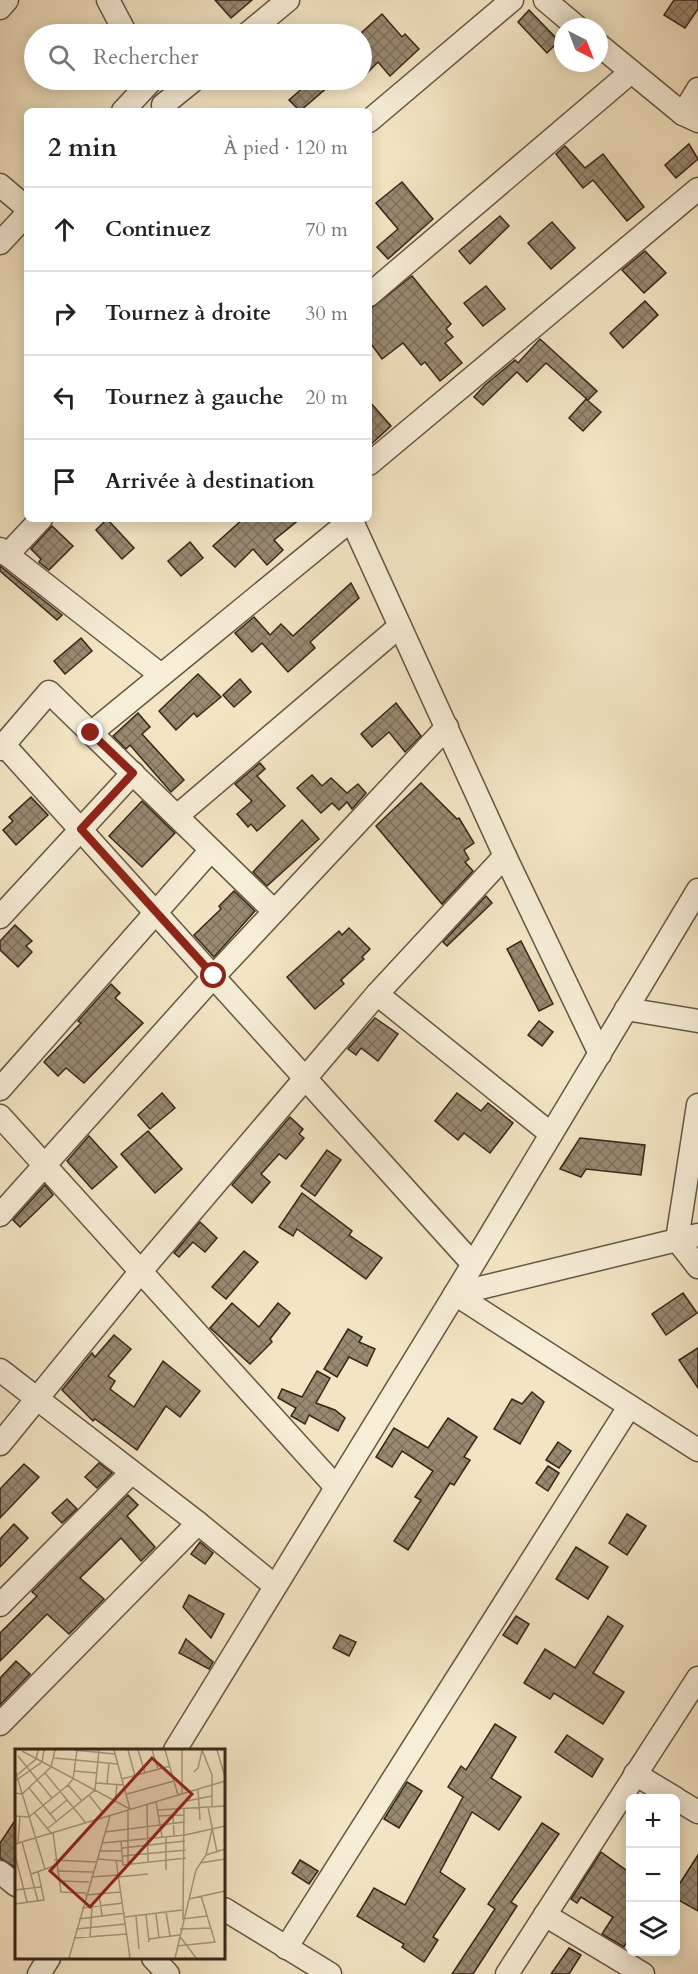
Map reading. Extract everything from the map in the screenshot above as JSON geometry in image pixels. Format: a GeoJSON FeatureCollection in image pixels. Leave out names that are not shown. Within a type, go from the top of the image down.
{"type":"FeatureCollection","features":[{"type":"Feature","properties":{"kind":"street"},"geometry":{"type":"LineString","coordinates":[[0,8],[7,0]]}},
{"type":"Feature","properties":{"kind":"street"},"geometry":{"type":"LineString","coordinates":[[108,0],[121,24]]}},
{"type":"Feature","properties":{"kind":"street"},"geometry":{"type":"LineString","coordinates":[[259,24],[288,0]]}},
{"type":"Feature","properties":{"kind":"street"},"geometry":{"type":"LineString","coordinates":[[372,118],[512,0]]}},
{"type":"Feature","properties":{"kind":"street"},"geometry":{"type":"LineString","coordinates":[[545,0],[566,18]]}},
{"type":"Feature","properties":{"kind":"street"},"geometry":{"type":"LineString","coordinates":[[608,53],[690,118],[698,89]]}},
{"type":"Feature","properties":{"kind":"street"},"geometry":{"type":"LineString","coordinates":[[372,292],[631,72]]}},
{"type":"Feature","properties":{"kind":"street"},"geometry":{"type":"LineString","coordinates":[[126,108],[141,90]]}},
{"type":"Feature","properties":{"kind":"street"},"geometry":{"type":"LineString","coordinates":[[155,90],[164,108],[183,90]]}},
{"type":"Feature","properties":{"kind":"street"},"geometry":{"type":"LineString","coordinates":[[0,184],[24,205]]}},
{"type":"Feature","properties":{"kind":"street"},"geometry":{"type":"LineString","coordinates":[[372,461],[698,189]]}},
{"type":"Feature","properties":{"kind":"street"},"geometry":{"type":"LineString","coordinates":[[0,243],[24,217]]}},
{"type":"Feature","properties":{"kind":"street"},"geometry":{"type":"LineString","coordinates":[[38,522],[4,552],[161,675]]}},
{"type":"Feature","properties":{"kind":"street"},"geometry":{"type":"LineString","coordinates":[[91,733],[347,522]]}},
{"type":"Feature","properties":{"kind":"street"},"geometry":{"type":"LineString","coordinates":[[352,522],[505,856],[600,1054]]}},
{"type":"Feature","properties":{"kind":"street"},"geometry":{"type":"LineString","coordinates":[[177,816],[400,626]]}},
{"type":"Feature","properties":{"kind":"street"},"geometry":{"type":"LineString","coordinates":[[274,911],[49,692],[2,747],[157,912],[472,1263]]}},
{"type":"Feature","properties":{"kind":"street"},"geometry":{"type":"LineString","coordinates":[[0,1215],[214,976],[447,727]]}},
{"type":"Feature","properties":{"kind":"street"},"geometry":{"type":"LineString","coordinates":[[0,917],[133,773]]}},
{"type":"Feature","properties":{"kind":"street"},"geometry":{"type":"LineString","coordinates":[[0,1089],[211,850]]}},
{"type":"Feature","properties":{"kind":"street"},"geometry":{"type":"LineString","coordinates":[[0,1444],[141,1271],[377,994],[505,856]]}},
{"type":"Feature","properties":{"kind":"street"},"geometry":{"type":"LineString","coordinates":[[176,1749],[456,1294],[472,1263],[698,890]]}},
{"type":"Feature","properties":{"kind":"street"},"geometry":{"type":"LineString","coordinates":[[377,994],[551,1134]]}},
{"type":"Feature","properties":{"kind":"street"},"geometry":{"type":"LineString","coordinates":[[626,1009],[698,1021]]}},
{"type":"Feature","properties":{"kind":"street"},"geometry":{"type":"LineString","coordinates":[[698,1105],[688,1237],[698,1268]]}},
{"type":"Feature","properties":{"kind":"street"},"geometry":{"type":"LineString","coordinates":[[0,1116],[336,1487]]}},
{"type":"Feature","properties":{"kind":"street"},"geometry":{"type":"LineString","coordinates":[[456,1294],[688,1237]]}},
{"type":"Feature","properties":{"kind":"street"},"geometry":{"type":"LineString","coordinates":[[456,1294],[698,1450]]}},
{"type":"Feature","properties":{"kind":"street"},"geometry":{"type":"LineString","coordinates":[[0,1370],[198,1523],[275,1586]]}},
{"type":"Feature","properties":{"kind":"street"},"geometry":{"type":"LineString","coordinates":[[286,1948],[629,1407]]}},
{"type":"Feature","properties":{"kind":"street"},"geometry":{"type":"LineString","coordinates":[[1,1604],[131,1473]]}},
{"type":"Feature","properties":{"kind":"street"},"geometry":{"type":"LineString","coordinates":[[0,1724],[198,1523]]}},
{"type":"Feature","properties":{"kind":"street"},"geometry":{"type":"LineString","coordinates":[[507,1974],[698,1678]]}},
{"type":"Feature","properties":{"kind":"street"},"geometry":{"type":"LineString","coordinates":[[635,1774],[667,1794]]}},
{"type":"Feature","properties":{"kind":"street"},"geometry":{"type":"LineString","coordinates":[[680,1802],[698,1812]]}},
{"type":"Feature","properties":{"kind":"street"},"geometry":{"type":"LineString","coordinates":[[0,1872],[15,1884]]}},
{"type":"Feature","properties":{"kind":"street"},"geometry":{"type":"LineString","coordinates":[[225,1911],[330,1974]]}},
{"type":"Feature","properties":{"kind":"street"},"geometry":{"type":"LineString","coordinates":[[545,1915],[643,1974]]}},
{"type":"Feature","properties":{"kind":"street"},"geometry":{"type":"LineString","coordinates":[[39,1974],[48,1959]]}},
{"type":"Feature","properties":{"kind":"street"},"geometry":{"type":"LineString","coordinates":[[154,1959],[168,1974]]}},
{"type":"Feature","properties":{"kind":"building"},"geometry":{"type":"Polygon","coordinates":[[[215,0],[252,0],[231,18],[215,0]]]}},
{"type":"Feature","properties":{"kind":"building"},"geometry":{"type":"Polygon","coordinates":[[[674,0],[698,0],[698,9],[685,28],[664,15],[674,0]]]}},
{"type":"Feature","properties":{"kind":"building"},"geometry":{"type":"Polygon","coordinates":[[[529,10],[554,36],[554,46],[547,53],[518,22],[529,10]]]}},
{"type":"Feature","properties":{"kind":"building"},"geometry":{"type":"Polygon","coordinates":[[[382,14],[402,37],[405,34],[419,49],[390,76],[378,62],[372,68],[371,24],[382,14]]]}},
{"type":"Feature","properties":{"kind":"building"},"geometry":{"type":"Polygon","coordinates":[[[300,90],[324,90],[303,108],[297,108],[289,100],[300,90]]]}},
{"type":"Feature","properties":{"kind":"building"},"geometry":{"type":"Polygon","coordinates":[[[689,144],[698,159],[676,178],[665,165],[689,144]]]}},
{"type":"Feature","properties":{"kind":"building"},"geometry":{"type":"Polygon","coordinates":[[[565,146],[585,168],[603,154],[644,207],[627,221],[593,180],[583,188],[556,154],[565,146]]]}},
{"type":"Feature","properties":{"kind":"building"},"geometry":{"type":"Polygon","coordinates":[[[402,182],[433,219],[388,259],[377,247],[398,229],[376,203],[402,182]]]}},
{"type":"Feature","properties":{"kind":"building"},"geometry":{"type":"Polygon","coordinates":[[[500,216],[509,226],[470,264],[459,251],[500,216]]]}},
{"type":"Feature","properties":{"kind":"building"},"geometry":{"type":"Polygon","coordinates":[[[552,222],[575,248],[551,269],[528,243],[552,222]]]}},
{"type":"Feature","properties":{"kind":"building"},"geometry":{"type":"Polygon","coordinates":[[[645,251],[666,273],[644,293],[622,270],[645,251]]]}},
{"type":"Feature","properties":{"kind":"building"},"geometry":{"type":"Polygon","coordinates":[[[412,276],[451,324],[446,329],[453,337],[445,343],[462,363],[440,381],[425,362],[421,365],[403,343],[382,359],[372,345],[372,308],[412,276]]]}},
{"type":"Feature","properties":{"kind":"building"},"geometry":{"type":"Polygon","coordinates":[[[486,286],[505,309],[483,326],[464,303],[486,286]]]}},
{"type":"Feature","properties":{"kind":"building"},"geometry":{"type":"Polygon","coordinates":[[[645,301],[658,315],[623,348],[610,333],[645,301]]]}},
{"type":"Feature","properties":{"kind":"building"},"geometry":{"type":"Polygon","coordinates":[[[540,339],[597,391],[588,400],[546,363],[527,382],[517,372],[483,405],[474,397],[515,360],[518,363],[540,339]]]}},
{"type":"Feature","properties":{"kind":"building"},"geometry":{"type":"Polygon","coordinates":[[[586,399],[601,412],[583,431],[569,418],[586,399]]]}},
{"type":"Feature","properties":{"kind":"building"},"geometry":{"type":"Polygon","coordinates":[[[372,404],[391,426],[372,443],[372,404]]]}},
{"type":"Feature","properties":{"kind":"building"},"geometry":{"type":"Polygon","coordinates":[[[104,522],[110,522],[134,548],[122,559],[96,530],[104,522]]]}},
{"type":"Feature","properties":{"kind":"building"},"geometry":{"type":"Polygon","coordinates":[[[240,522],[296,522],[274,540],[283,550],[267,565],[253,549],[235,567],[213,546],[240,522]]]}},
{"type":"Feature","properties":{"kind":"building"},"geometry":{"type":"Polygon","coordinates":[[[52,526],[73,546],[49,570],[39,562],[41,559],[31,549],[52,526]]]}},
{"type":"Feature","properties":{"kind":"building"},"geometry":{"type":"Polygon","coordinates":[[[190,542],[203,558],[181,576],[168,561],[190,542]]]}},
{"type":"Feature","properties":{"kind":"building"},"geometry":{"type":"Polygon","coordinates":[[[0,566],[62,615],[57,620],[0,571],[0,566]]]}},
{"type":"Feature","properties":{"kind":"building"},"geometry":{"type":"Polygon","coordinates":[[[351,583],[359,598],[310,642],[315,648],[288,672],[262,643],[252,652],[235,633],[254,617],[270,635],[281,624],[293,636],[351,583]]]}},
{"type":"Feature","properties":{"kind":"building"},"geometry":{"type":"Polygon","coordinates":[[[81,638],[92,651],[65,674],[54,661],[81,638]]]}},
{"type":"Feature","properties":{"kind":"building"},"geometry":{"type":"Polygon","coordinates":[[[198,674],[221,697],[197,717],[194,713],[176,730],[159,711],[198,674]]]}},
{"type":"Feature","properties":{"kind":"building"},"geometry":{"type":"Polygon","coordinates":[[[240,679],[251,692],[234,707],[223,695],[240,679]]]}},
{"type":"Feature","properties":{"kind":"building"},"geometry":{"type":"Polygon","coordinates":[[[396,703],[421,736],[405,752],[389,732],[372,747],[361,734],[396,703]]]}},
{"type":"Feature","properties":{"kind":"building"},"geometry":{"type":"Polygon","coordinates":[[[138,713],[150,727],[142,734],[184,780],[171,792],[130,745],[126,749],[113,736],[138,713]]]}},
{"type":"Feature","properties":{"kind":"building"},"geometry":{"type":"Polygon","coordinates":[[[260,763],[265,769],[257,776],[285,806],[257,831],[251,824],[248,827],[237,814],[252,801],[235,784],[260,763]]]}},
{"type":"Feature","properties":{"kind":"building"},"geometry":{"type":"Polygon","coordinates":[[[312,775],[322,786],[331,778],[347,793],[358,784],[366,793],[352,809],[347,802],[339,810],[332,803],[321,813],[297,788],[312,775]]]}},
{"type":"Feature","properties":{"kind":"building"},"geometry":{"type":"Polygon","coordinates":[[[421,783],[457,819],[459,818],[474,843],[464,850],[469,859],[465,862],[473,871],[442,904],[376,826],[421,783]]]}},
{"type":"Feature","properties":{"kind":"building"},"geometry":{"type":"Polygon","coordinates":[[[31,797],[48,815],[16,845],[3,830],[13,821],[9,817],[31,797]]]}},
{"type":"Feature","properties":{"kind":"building"},"geometry":{"type":"Polygon","coordinates":[[[142,801],[175,833],[142,867],[109,836],[142,801]]]}},
{"type":"Feature","properties":{"kind":"building"},"geometry":{"type":"Polygon","coordinates":[[[302,820],[319,839],[267,886],[253,872],[302,820]]]}},
{"type":"Feature","properties":{"kind":"building"},"geometry":{"type":"Polygon","coordinates":[[[234,891],[255,911],[214,957],[194,935],[221,909],[219,906],[234,891]]]}},
{"type":"Feature","properties":{"kind":"building"},"geometry":{"type":"Polygon","coordinates":[[[486,896],[492,903],[447,946],[443,942],[486,896]]]}},
{"type":"Feature","properties":{"kind":"building"},"geometry":{"type":"Polygon","coordinates":[[[15,925],[32,941],[26,946],[32,952],[18,967],[0,950],[0,941],[15,925]]]}},
{"type":"Feature","properties":{"kind":"building"},"geometry":{"type":"Polygon","coordinates":[[[349,928],[370,949],[362,957],[364,959],[341,980],[344,984],[315,1009],[287,977],[339,931],[342,935],[349,928]]]}},
{"type":"Feature","properties":{"kind":"building"},"geometry":{"type":"Polygon","coordinates":[[[521,941],[553,1004],[539,1011],[507,949],[521,941]]]}},
{"type":"Feature","properties":{"kind":"building"},"geometry":{"type":"Polygon","coordinates":[[[111,984],[120,993],[115,998],[143,1023],[84,1083],[66,1068],[58,1076],[44,1062],[81,1023],[78,1021],[111,984]]]}},
{"type":"Feature","properties":{"kind":"building"},"geometry":{"type":"Polygon","coordinates":[[[375,1018],[398,1034],[378,1061],[361,1048],[356,1055],[348,1049],[375,1018]]]}},
{"type":"Feature","properties":{"kind":"building"},"geometry":{"type":"Polygon","coordinates":[[[539,1021],[553,1032],[542,1046],[528,1035],[539,1021]]]}},
{"type":"Feature","properties":{"kind":"building"},"geometry":{"type":"Polygon","coordinates":[[[162,1093],[175,1108],[150,1129],[138,1115],[162,1093]]]}},
{"type":"Feature","properties":{"kind":"building"},"geometry":{"type":"Polygon","coordinates":[[[457,1093],[481,1111],[488,1103],[513,1123],[490,1153],[464,1133],[458,1140],[435,1121],[457,1093]]]}},
{"type":"Feature","properties":{"kind":"building"},"geometry":{"type":"Polygon","coordinates":[[[290,1117],[303,1129],[299,1134],[304,1138],[286,1159],[279,1154],[261,1174],[270,1182],[252,1203],[232,1185],[290,1117]]]}},
{"type":"Feature","properties":{"kind":"building"},"geometry":{"type":"Polygon","coordinates":[[[148,1131],[182,1169],[155,1193],[121,1154],[148,1131]]]}},
{"type":"Feature","properties":{"kind":"building"},"geometry":{"type":"Polygon","coordinates":[[[89,1136],[117,1167],[92,1189],[67,1161],[89,1136]]]}},
{"type":"Feature","properties":{"kind":"building"},"geometry":{"type":"Polygon","coordinates":[[[580,1138],[645,1145],[641,1175],[586,1169],[581,1177],[560,1169],[580,1138]]]}},
{"type":"Feature","properties":{"kind":"building"},"geometry":{"type":"Polygon","coordinates":[[[327,1150],[341,1160],[315,1196],[301,1186],[327,1150]]]}},
{"type":"Feature","properties":{"kind":"building"},"geometry":{"type":"Polygon","coordinates":[[[45,1185],[53,1195],[20,1227],[13,1220],[45,1185]]]}},
{"type":"Feature","properties":{"kind":"building"},"geometry":{"type":"Polygon","coordinates":[[[302,1193],[352,1231],[349,1235],[382,1258],[366,1279],[297,1229],[293,1236],[279,1227],[302,1193]]]}},
{"type":"Feature","properties":{"kind":"building"},"geometry":{"type":"Polygon","coordinates":[[[200,1222],[217,1238],[205,1252],[193,1242],[179,1257],[174,1253],[200,1222]]]}},
{"type":"Feature","properties":{"kind":"building"},"geometry":{"type":"Polygon","coordinates":[[[244,1251],[258,1262],[226,1299],[212,1287],[244,1251]]]}},
{"type":"Feature","properties":{"kind":"building"},"geometry":{"type":"Polygon","coordinates":[[[683,1293],[697,1313],[666,1335],[652,1314],[683,1293]]]}},
{"type":"Feature","properties":{"kind":"building"},"geometry":{"type":"Polygon","coordinates":[[[232,1303],[259,1327],[278,1303],[290,1313],[270,1339],[272,1342],[250,1364],[210,1328],[232,1303]]]}},
{"type":"Feature","properties":{"kind":"building"},"geometry":{"type":"Polygon","coordinates":[[[348,1329],[362,1337],[359,1342],[375,1349],[367,1366],[349,1357],[337,1377],[324,1369],[348,1329]]]}},
{"type":"Feature","properties":{"kind":"building"},"geometry":{"type":"Polygon","coordinates":[[[114,1335],[131,1349],[108,1376],[115,1381],[110,1389],[134,1407],[163,1361],[200,1391],[180,1417],[166,1406],[137,1450],[95,1419],[93,1421],[62,1390],[92,1353],[95,1357],[114,1335]]]}},
{"type":"Feature","properties":{"kind":"building"},"geometry":{"type":"Polygon","coordinates":[[[698,1348],[698,1388],[679,1360],[698,1348]]]}},
{"type":"Feature","properties":{"kind":"building"},"geometry":{"type":"Polygon","coordinates":[[[317,1371],[330,1378],[316,1403],[335,1410],[345,1418],[338,1431],[309,1415],[305,1424],[291,1416],[296,1408],[278,1398],[282,1389],[302,1397],[317,1371]]]}},
{"type":"Feature","properties":{"kind":"building"},"geometry":{"type":"Polygon","coordinates":[[[532,1392],[544,1402],[520,1444],[494,1429],[512,1399],[522,1404],[532,1392]]]}},
{"type":"Feature","properties":{"kind":"building"},"geometry":{"type":"Polygon","coordinates":[[[448,1418],[477,1437],[464,1457],[470,1460],[454,1485],[450,1483],[408,1550],[394,1541],[421,1500],[415,1497],[433,1471],[402,1451],[392,1467],[376,1457],[394,1428],[428,1448],[448,1418]]]}},
{"type":"Feature","properties":{"kind":"building"},"geometry":{"type":"Polygon","coordinates":[[[558,1442],[571,1451],[559,1468],[546,1460],[558,1442]]]}},
{"type":"Feature","properties":{"kind":"building"},"geometry":{"type":"Polygon","coordinates":[[[99,1463],[112,1473],[97,1488],[85,1477],[99,1463]]]}},
{"type":"Feature","properties":{"kind":"building"},"geometry":{"type":"Polygon","coordinates":[[[24,1464],[39,1477],[0,1518],[0,1489],[24,1464]]]}},
{"type":"Feature","properties":{"kind":"building"},"geometry":{"type":"Polygon","coordinates":[[[548,1466],[559,1473],[548,1491],[536,1483],[548,1466]]]}},
{"type":"Feature","properties":{"kind":"building"},"geometry":{"type":"Polygon","coordinates":[[[128,1495],[138,1505],[127,1516],[155,1547],[141,1561],[121,1538],[80,1578],[104,1599],[69,1634],[47,1614],[0,1661],[0,1633],[37,1596],[32,1592],[128,1495]]]}},
{"type":"Feature","properties":{"kind":"building"},"geometry":{"type":"Polygon","coordinates":[[[67,1499],[77,1509],[62,1523],[52,1513],[67,1499]]]}},
{"type":"Feature","properties":{"kind":"building"},"geometry":{"type":"Polygon","coordinates":[[[627,1514],[646,1526],[627,1555],[609,1543],[627,1514]]]}},
{"type":"Feature","properties":{"kind":"building"},"geometry":{"type":"Polygon","coordinates":[[[14,1524],[28,1538],[0,1567],[0,1539],[14,1524]]]}},
{"type":"Feature","properties":{"kind":"building"},"geometry":{"type":"Polygon","coordinates":[[[200,1542],[213,1553],[205,1564],[191,1554],[200,1542]]]}},
{"type":"Feature","properties":{"kind":"building"},"geometry":{"type":"Polygon","coordinates":[[[576,1547],[608,1567],[588,1599],[556,1579],[576,1547]]]}},
{"type":"Feature","properties":{"kind":"building"},"geometry":{"type":"Polygon","coordinates":[[[189,1595],[224,1614],[211,1638],[183,1607],[189,1595]]]}},
{"type":"Feature","properties":{"kind":"building"},"geometry":{"type":"Polygon","coordinates":[[[516,1616],[529,1624],[517,1644],[503,1635],[516,1616]]]}},
{"type":"Feature","properties":{"kind":"building"},"geometry":{"type":"Polygon","coordinates":[[[608,1616],[623,1626],[593,1673],[624,1692],[603,1724],[554,1693],[550,1699],[524,1683],[545,1649],[575,1668],[608,1616]]]}},
{"type":"Feature","properties":{"kind":"building"},"geometry":{"type":"Polygon","coordinates":[[[340,1635],[356,1642],[349,1656],[333,1648],[340,1635]]]}},
{"type":"Feature","properties":{"kind":"building"},"geometry":{"type":"Polygon","coordinates":[[[186,1639],[213,1662],[209,1669],[179,1653],[186,1639]]]}},
{"type":"Feature","properties":{"kind":"building"},"geometry":{"type":"Polygon","coordinates":[[[16,1661],[30,1674],[0,1705],[0,1678],[16,1661]]]}},
{"type":"Feature","properties":{"kind":"building"},"geometry":{"type":"Polygon","coordinates":[[[495,1724],[516,1737],[491,1778],[521,1797],[499,1830],[472,1812],[440,1872],[465,1889],[433,1937],[438,1940],[424,1962],[402,1947],[404,1944],[357,1916],[374,1888],[405,1905],[463,1797],[448,1787],[461,1766],[466,1770],[495,1724]]]}},
{"type":"Feature","properties":{"kind":"building"},"geometry":{"type":"Polygon","coordinates":[[[567,1735],[603,1759],[592,1777],[555,1752],[567,1735]]]}},
{"type":"Feature","properties":{"kind":"building"},"geometry":{"type":"Polygon","coordinates":[[[407,1782],[422,1791],[399,1828],[384,1819],[407,1782]]]}},
{"type":"Feature","properties":{"kind":"building"},"geometry":{"type":"Polygon","coordinates":[[[15,1820],[15,1867],[0,1858],[0,1843],[15,1820]]]}},
{"type":"Feature","properties":{"kind":"building"},"geometry":{"type":"Polygon","coordinates":[[[542,1823],[559,1834],[511,1902],[517,1906],[473,1974],[452,1974],[495,1909],[488,1904],[542,1823]]]}},
{"type":"Feature","properties":{"kind":"building"},"geometry":{"type":"Polygon","coordinates":[[[601,1852],[626,1870],[626,1943],[624,1947],[602,1934],[613,1917],[581,1897],[577,1903],[571,1899],[601,1852]]]}},
{"type":"Feature","properties":{"kind":"building"},"geometry":{"type":"Polygon","coordinates":[[[698,1855],[698,1911],[680,1901],[680,1883],[698,1855]]]}},
{"type":"Feature","properties":{"kind":"building"},"geometry":{"type":"Polygon","coordinates":[[[300,1860],[318,1871],[309,1884],[292,1873],[300,1860]]]}},
{"type":"Feature","properties":{"kind":"building"},"geometry":{"type":"Polygon","coordinates":[[[569,1948],[581,1955],[569,1974],[551,1974],[569,1948]]]}},
{"type":"Feature","properties":{"kind":"route"},"geometry":{"type":"LineString","coordinates":[[91,733],[133,773],[81,829],[214,976]]}}]}
